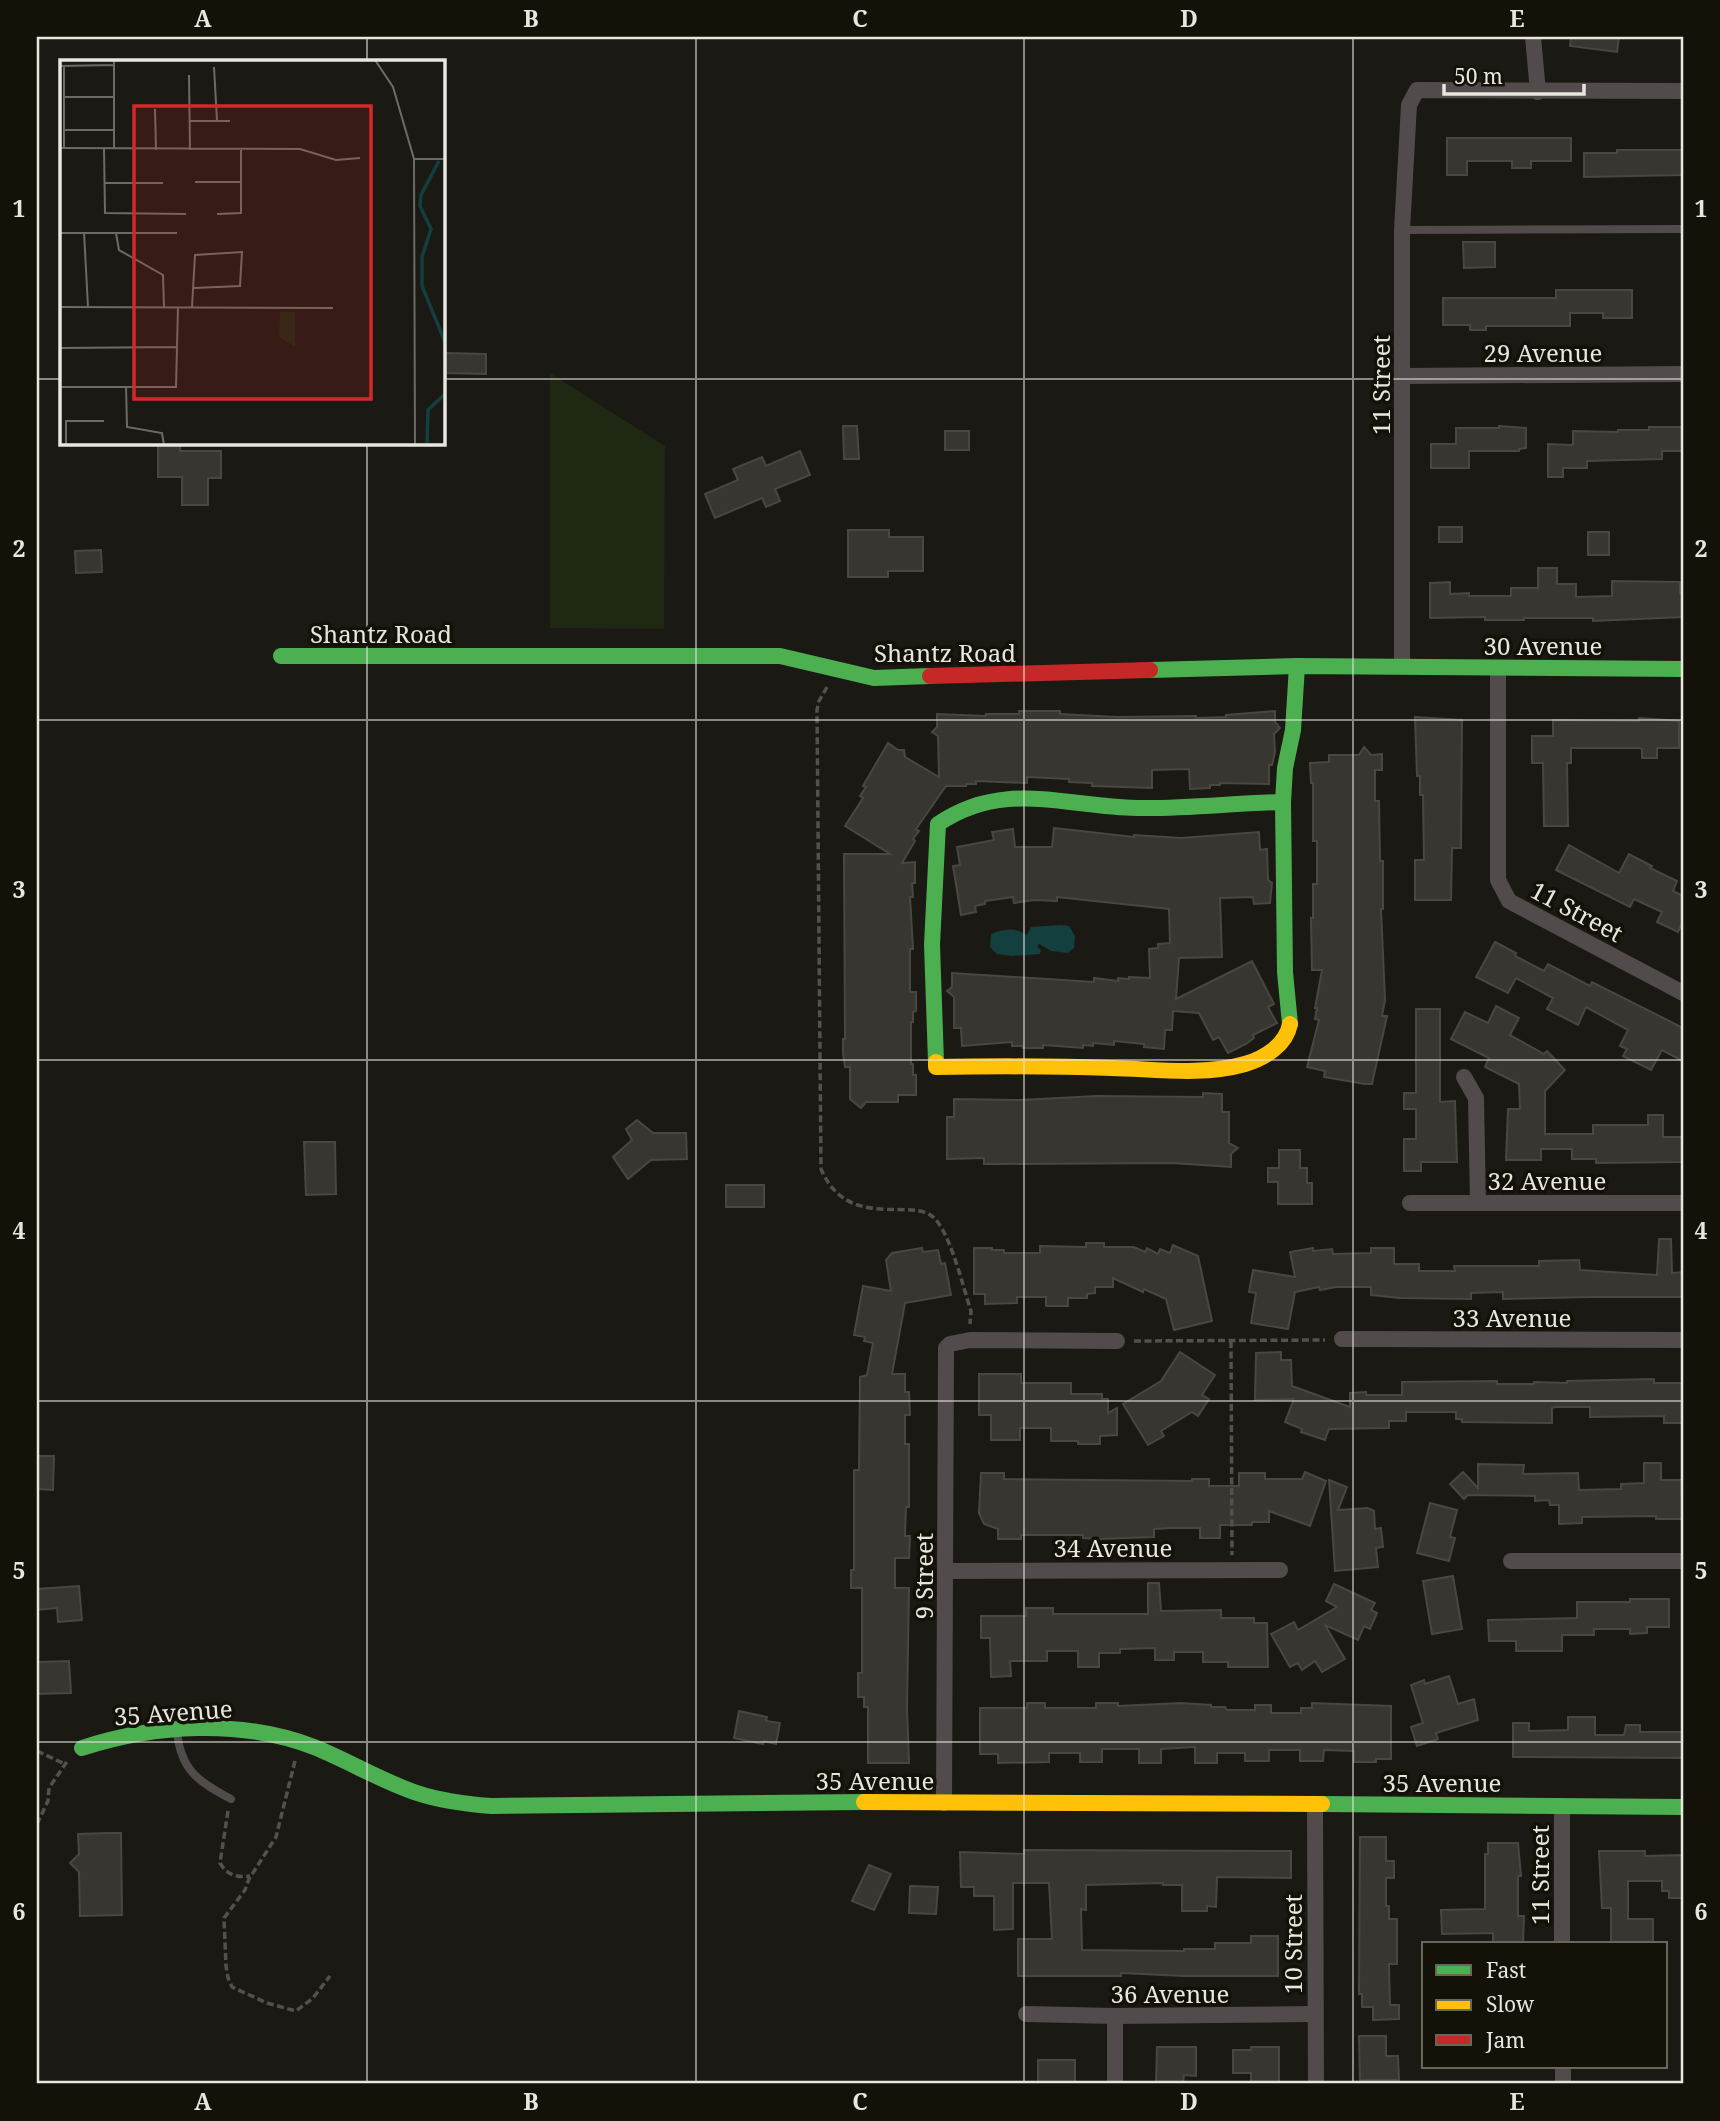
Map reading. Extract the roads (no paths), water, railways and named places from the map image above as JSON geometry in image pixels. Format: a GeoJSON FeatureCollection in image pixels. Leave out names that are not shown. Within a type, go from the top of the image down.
{"type":"FeatureCollection","features":[{"type":"Feature","properties":{"kind":"street"},"geometry":{"type":"LineString","coordinates":[[1533,37],[1538,92],[1683,91]]}},
{"type":"Feature","properties":{"kind":"street","name":"11 Street"},"geometry":{"type":"LineString","coordinates":[[1402,666],[1402,230],[1409,105],[1417,90],[1538,92]]}},
{"type":"Feature","properties":{"kind":"street","name":"29 Avenue"},"geometry":{"type":"LineString","coordinates":[[1403,376],[1683,374]]}},
{"type":"Feature","properties":{"kind":"street","name":"Shantz Road"},"geometry":{"type":"LineString","coordinates":[[281,656],[780,656],[874,678],[1297,666],[1402,666]]}},
{"type":"Feature","properties":{"kind":"street"},"geometry":{"type":"LineString","coordinates":[[1283,802],[1124,808],[1038,798],[976,804],[948,815],[939,824],[933,893],[933,1026],[936,1067],[1025,1065],[1199,1070],[1245,1064],[1266,1055],[1287,1036],[1290,1009],[1285,972],[1283,802],[1285,768],[1293,730],[1297,666]]}},
{"type":"Feature","properties":{"kind":"street","name":"30 Avenue"},"geometry":{"type":"LineString","coordinates":[[1402,666],[1683,669]]}},
{"type":"Feature","properties":{"kind":"street","name":"11 Street"},"geometry":{"type":"LineString","coordinates":[[1498,668],[1498,880],[1509,901],[1683,993]]}},
{"type":"Feature","properties":{"kind":"street"},"geometry":{"type":"LineString","coordinates":[[1464,1077],[1476,1098],[1478,1203]]}},
{"type":"Feature","properties":{"kind":"street","name":"32 Avenue"},"geometry":{"type":"LineString","coordinates":[[1410,1203],[1683,1203]]}},
{"type":"Feature","properties":{"kind":"street","name":"33 Avenue"},"geometry":{"type":"LineString","coordinates":[[1342,1339],[1683,1340]]}},
{"type":"Feature","properties":{"kind":"street","name":"9 Street"},"geometry":{"type":"LineString","coordinates":[[944,1803],[946,1348],[950,1344],[970,1340],[1116,1342]]}},
{"type":"Feature","properties":{"kind":"street"},"geometry":{"type":"LineString","coordinates":[[1511,1561],[1683,1561]]}},
{"type":"Feature","properties":{"kind":"street","name":"34 Avenue"},"geometry":{"type":"LineString","coordinates":[[946,1571],[1280,1570]]}},
{"type":"Feature","properties":{"kind":"street","name":"35 Avenue"},"geometry":{"type":"LineString","coordinates":[[82,1748],[118,1736],[230,1728],[283,1736],[403,1788],[453,1802],[514,1807],[854,1802],[1683,1807]]}},
{"type":"Feature","properties":{"kind":"street","name":"10 Street"},"geometry":{"type":"LineString","coordinates":[[1315,1804],[1316,2084]]}},
{"type":"Feature","properties":{"kind":"street","name":"11 Street"},"geometry":{"type":"LineString","coordinates":[[1562,1806],[1563,1942]]}},
{"type":"Feature","properties":{"kind":"street","name":"36 Avenue"},"geometry":{"type":"LineString","coordinates":[[1026,2014],[1315,2014]]}},
{"type":"Feature","properties":{"kind":"street"},"geometry":{"type":"LineString","coordinates":[[1115,2016],[1115,2084]]}},
{"type":"Feature","properties":{"kind":"lane"},"geometry":{"type":"LineString","coordinates":[[1402,230],[1683,229]]}},
{"type":"Feature","properties":{"kind":"lane"},"geometry":{"type":"LineString","coordinates":[[177,1731],[179,1748],[188,1768],[206,1786],[230,1799]]}},
{"type":"Feature","properties":{"kind":"water"},"geometry":{"type":"Polygon","coordinates":[[[1069,926],[1075,936],[1074,948],[1068,953],[1051,951],[1039,944],[1037,947],[1041,950],[1040,954],[1012,956],[997,954],[990,947],[991,934],[996,932],[1014,930],[1027,935],[1031,927],[1069,926]]]}}]}
